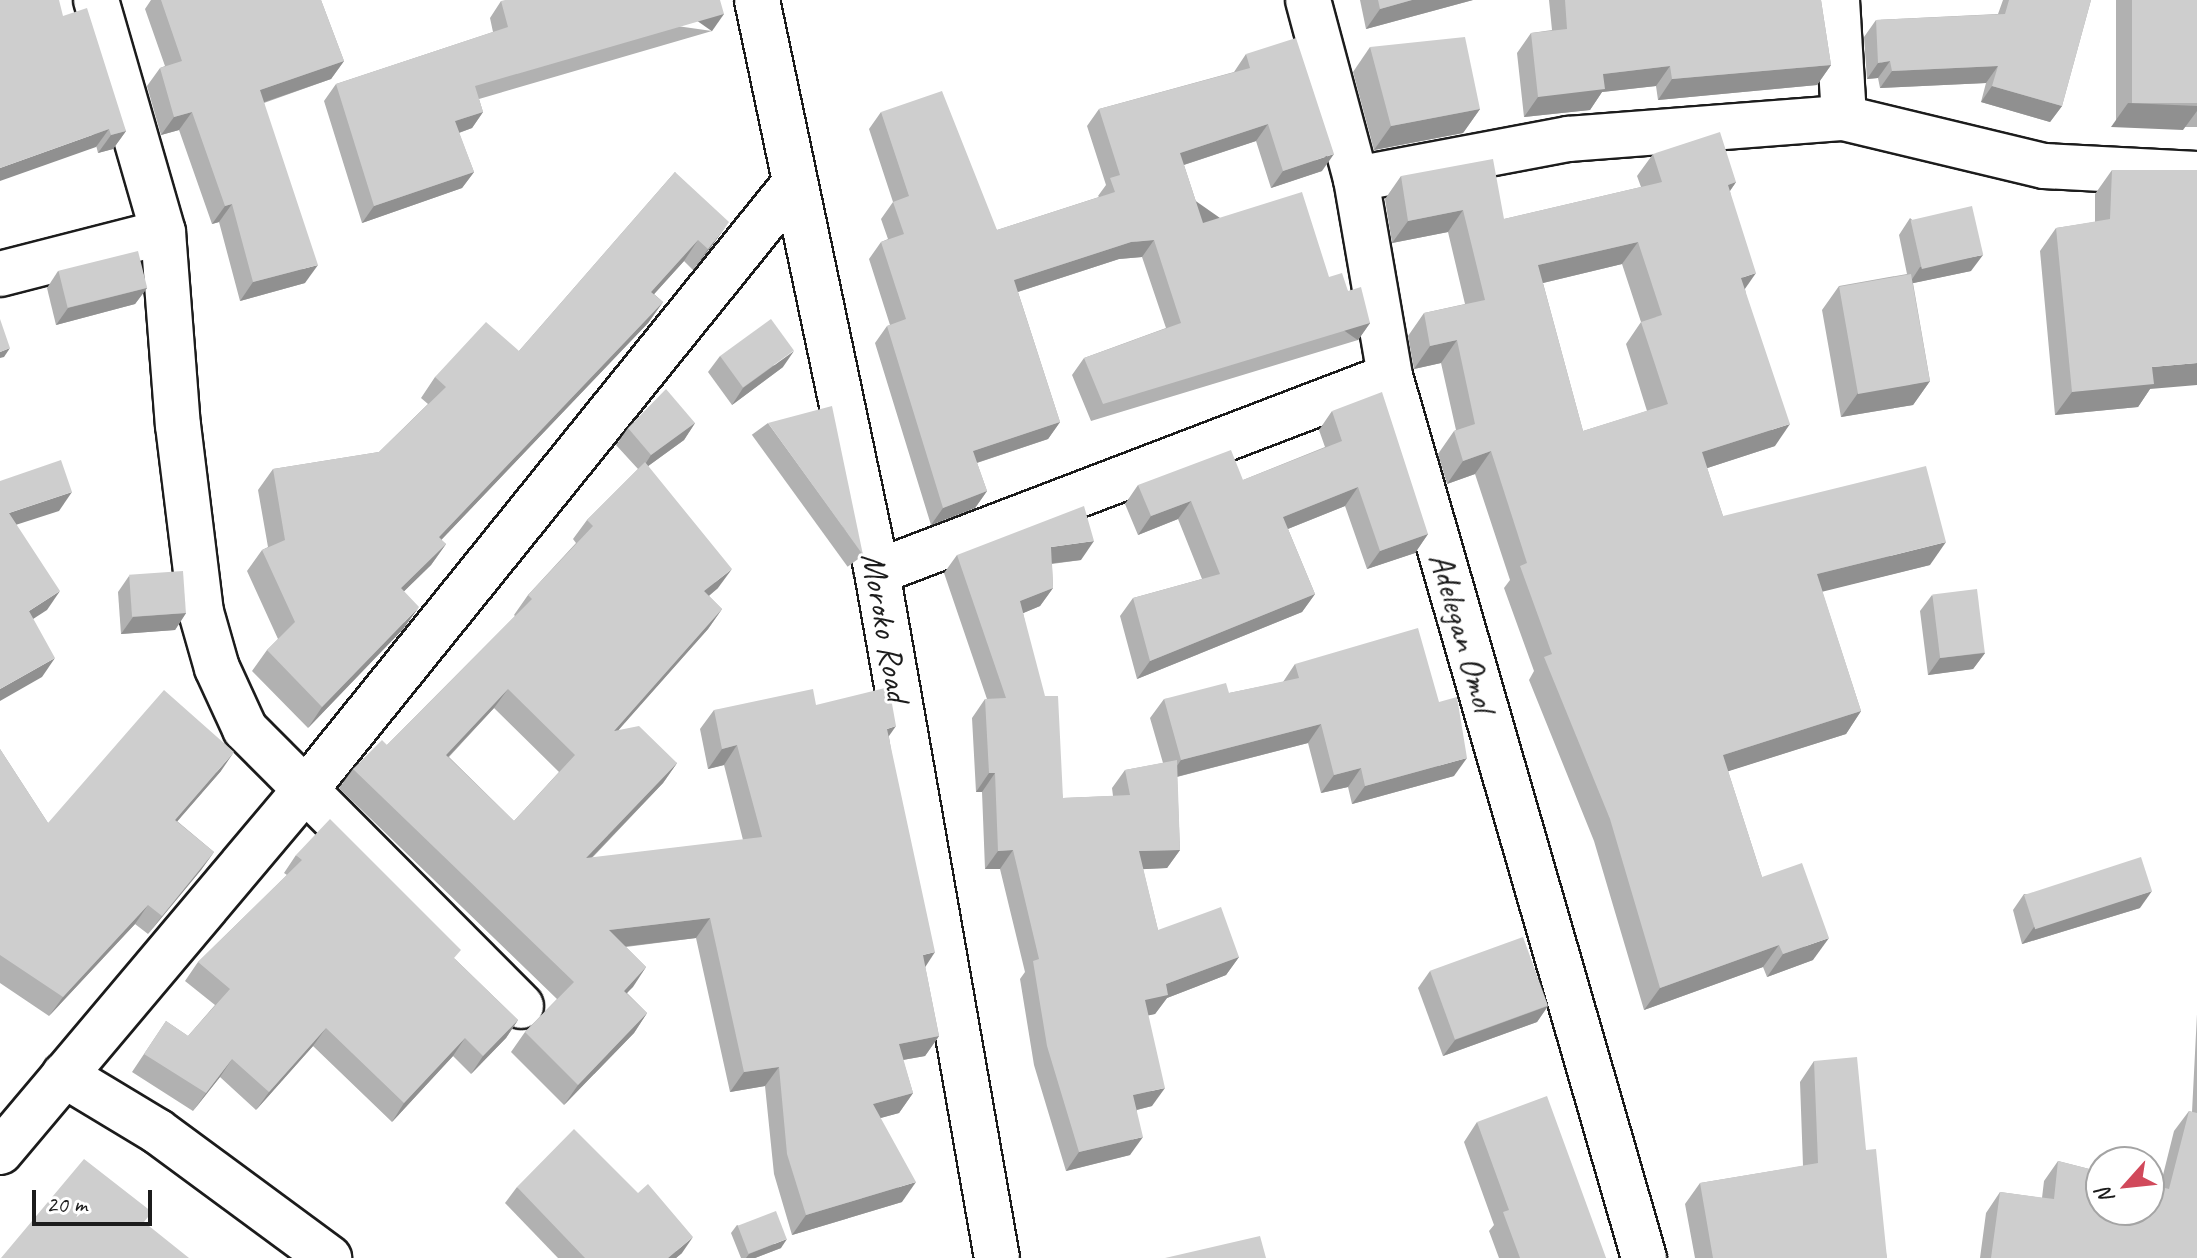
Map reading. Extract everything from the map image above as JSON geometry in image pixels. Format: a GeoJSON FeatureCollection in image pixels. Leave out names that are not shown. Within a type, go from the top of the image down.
{"type":"FeatureCollection","features":[{"type":"Feature","properties":{"kind":"street"},"geometry":{"type":"LineString","coordinates":[[96,0],[163,232],[201,612],[245,729],[521,1006]]}},
{"type":"Feature","properties":{"kind":"street","name":"Moroko Road"},"geometry":{"type":"LineString","coordinates":[[757,0],[877,572],[997,1258]]}},
{"type":"Feature","properties":{"kind":"street","name":"Adelegan Omol"},"geometry":{"type":"LineString","coordinates":[[1308,0],[1356,179],[1390,376],[1644,1258]]}},
{"type":"Feature","properties":{"kind":"street"},"geometry":{"type":"LineString","coordinates":[[1837,0],[1844,118]]}},
{"type":"Feature","properties":{"kind":"street"},"geometry":{"type":"LineString","coordinates":[[1356,179],[1568,139],[1844,118],[2044,166],[2197,174]]}},
{"type":"Feature","properties":{"kind":"street"},"geometry":{"type":"LineString","coordinates":[[2,1146],[307,788],[795,183]]}},
{"type":"Feature","properties":{"kind":"street"},"geometry":{"type":"LineString","coordinates":[[0,274],[163,232]]}},
{"type":"Feature","properties":{"kind":"street"},"geometry":{"type":"LineString","coordinates":[[877,572],[1390,376]]}},
{"type":"Feature","properties":{"kind":"street"},"geometry":{"type":"LineString","coordinates":[[64,1075],[157,1131],[329,1258]]}},
{"type":"Feature","properties":{"kind":"building"},"geometry":{"type":"Polygon","coordinates":[[[0,0],[59,0],[63,16],[87,8],[126,131],[111,135],[109,129],[0,168],[0,0]]]}},
{"type":"Feature","properties":{"kind":"building"},"geometry":{"type":"Polygon","coordinates":[[[161,0],[321,0],[344,61],[260,90],[318,265],[253,282],[232,204],[225,206],[192,112],[174,117],[160,68],[182,61],[161,0]]]}},
{"type":"Feature","properties":{"kind":"building"},"geometry":{"type":"Polygon","coordinates":[[[720,0],[724,14],[475,86],[483,112],[455,121],[474,172],[374,206],[336,84],[508,27],[501,1],[720,0]]]}},
{"type":"Feature","properties":{"kind":"building"},"geometry":{"type":"Polygon","coordinates":[[[1378,0],[1412,0],[1380,9],[1378,0]]]}},
{"type":"Feature","properties":{"kind":"building"},"geometry":{"type":"Polygon","coordinates":[[[1565,0],[1821,0],[1831,65],[1672,79],[1670,66],[1603,74],[1605,89],[1538,97],[1531,33],[1567,29],[1565,0]]]}},
{"type":"Feature","properties":{"kind":"building"},"geometry":{"type":"Polygon","coordinates":[[[2009,0],[2091,0],[2062,106],[1992,86],[1998,66],[1892,71],[1890,61],[1878,63],[1876,20],[2005,14],[2009,0]]]}},
{"type":"Feature","properties":{"kind":"building"},"geometry":{"type":"Polygon","coordinates":[[[2132,0],[2197,0],[2197,103],[2132,103],[2132,0]]]}},
{"type":"Feature","properties":{"kind":"building"},"geometry":{"type":"Polygon","coordinates":[[[1465,37],[1480,109],[1391,126],[1370,47],[1465,37]]]}},
{"type":"Feature","properties":{"kind":"building"},"geometry":{"type":"Polygon","coordinates":[[[1296,38],[1334,154],[1283,171],[1268,124],[1180,153],[1203,223],[1302,192],[1329,277],[1342,273],[1348,291],[1361,287],[1370,323],[1103,404],[1084,358],[1181,323],[1154,240],[1131,242],[1014,280],[1060,422],[973,451],[987,491],[943,508],[887,326],[906,319],[881,242],[904,234],[893,202],[909,196],[881,112],[942,91],[997,230],[1115,192],[1110,178],[1120,175],[1099,109],[1250,68],[1246,54],[1296,38]]]}},
{"type":"Feature","properties":{"kind":"building"},"geometry":{"type":"Polygon","coordinates":[[[1720,132],[1736,182],[1728,185],[1756,273],[1741,278],[1790,424],[1702,452],[1723,516],[1926,466],[1946,542],[1817,574],[1861,711],[1723,755],[1762,877],[1802,863],[1829,938],[1783,954],[1779,945],[1660,988],[1610,819],[1544,657],[1552,654],[1520,566],[1527,563],[1491,451],[1463,461],[1454,431],[1475,424],[1457,340],[1430,346],[1424,313],[1485,300],[1463,210],[1408,221],[1401,176],[1493,159],[1504,219],[1662,182],[1653,154],[1720,132]],[[1638,242],[1538,265],[1583,431],[1668,404],[1641,322],[1662,315],[1638,242]]]}},
{"type":"Feature","properties":{"kind":"building"},"geometry":{"type":"Polygon","coordinates":[[[2112,170],[2197,170],[2197,363],[2152,367],[2154,384],[2072,392],[2056,228],[2110,219],[2112,170]]]}},
{"type":"Feature","properties":{"kind":"building"},"geometry":{"type":"Polygon","coordinates":[[[675,172],[729,222],[708,249],[698,240],[651,292],[663,302],[439,537],[446,544],[401,588],[419,607],[322,707],[267,650],[295,622],[262,550],[285,540],[273,469],[379,452],[446,387],[435,377],[486,322],[519,351],[675,172]]]}},
{"type":"Feature","properties":{"kind":"building"},"geometry":{"type":"Polygon","coordinates":[[[1972,206],[1983,255],[1922,269],[1911,220],[1972,206]]]}},
{"type":"Feature","properties":{"kind":"building"},"geometry":{"type":"Polygon","coordinates":[[[138,251],[147,288],[68,308],[58,271],[138,251]]]}},
{"type":"Feature","properties":{"kind":"building"},"geometry":{"type":"Polygon","coordinates":[[[1911,274],[1930,381],[1858,394],[1839,287],[1911,274]]]}},
{"type":"Feature","properties":{"kind":"building"},"geometry":{"type":"Polygon","coordinates":[[[0,319],[10,348],[0,352],[0,319]]]}},
{"type":"Feature","properties":{"kind":"building"},"geometry":{"type":"Polygon","coordinates":[[[771,319],[794,351],[743,388],[720,356],[771,319]]]}},
{"type":"Feature","properties":{"kind":"building"},"geometry":{"type":"Polygon","coordinates":[[[666,389],[695,423],[651,455],[628,428],[666,389]]]}},
{"type":"Feature","properties":{"kind":"building"},"geometry":{"type":"Polygon","coordinates":[[[1382,392],[1428,534],[1380,551],[1358,487],[1283,517],[1315,594],[1150,661],[1133,598],[1220,574],[1191,501],[1151,516],[1138,485],[1231,450],[1243,480],[1342,441],[1332,411],[1382,392]]]}},
{"type":"Feature","properties":{"kind":"building"},"geometry":{"type":"Polygon","coordinates":[[[832,406],[863,555],[768,423],[832,406]]]}},
{"type":"Feature","properties":{"kind":"building"},"geometry":{"type":"Polygon","coordinates":[[[61,460],[72,492],[9,513],[60,591],[29,611],[55,658],[0,689],[0,481],[61,460]]]}},
{"type":"Feature","properties":{"kind":"building"},"geometry":{"type":"Polygon","coordinates":[[[645,462],[732,569],[704,591],[722,609],[614,731],[639,726],[677,763],[586,858],[762,837],[737,745],[722,749],[714,710],[813,689],[816,705],[889,687],[896,726],[887,729],[935,952],[923,955],[939,1036],[899,1044],[913,1093],[873,1104],[916,1182],[806,1215],[787,1154],[779,1067],[744,1072],[710,918],[609,930],[646,967],[624,991],[647,1013],[578,1085],[525,1032],[574,982],[353,769],[382,740],[387,745],[532,599],[528,595],[593,526],[587,520],[645,462]],[[508,689],[446,755],[514,821],[575,755],[508,689]]]}},
{"type":"Feature","properties":{"kind":"building"},"geometry":{"type":"Polygon","coordinates":[[[1084,506],[1094,541],[1051,547],[1053,588],[1020,601],[1045,696],[1058,696],[1063,798],[1130,795],[1125,770],[1177,760],[1180,850],[1139,851],[1158,930],[1221,907],[1239,957],[1166,984],[1168,995],[1145,1000],[1165,1088],[1133,1095],[1143,1137],[1079,1152],[1047,1046],[1033,961],[1039,959],[1013,850],[998,851],[995,773],[989,773],[985,699],[1006,698],[957,555],[1084,506]]]}},
{"type":"Feature","properties":{"kind":"building"},"geometry":{"type":"Polygon","coordinates":[[[183,571],[186,613],[132,617],[129,575],[183,571]]]}},
{"type":"Feature","properties":{"kind":"building"},"geometry":{"type":"Polygon","coordinates":[[[1977,589],[1985,653],[1940,658],[1932,594],[1977,589]]]}},
{"type":"Feature","properties":{"kind":"building"},"geometry":{"type":"Polygon","coordinates":[[[1418,628],[1439,702],[1457,697],[1467,758],[1365,786],[1361,768],[1334,775],[1321,724],[1181,760],[1164,699],[1226,683],[1229,693],[1299,678],[1295,664],[1418,628]]]}},
{"type":"Feature","properties":{"kind":"building"},"geometry":{"type":"Polygon","coordinates":[[[164,690],[234,752],[175,820],[214,852],[162,916],[148,905],[63,997],[0,955],[0,749],[48,823],[164,690]]]}},
{"type":"Feature","properties":{"kind":"building"},"geometry":{"type":"Polygon","coordinates":[[[330,819],[461,950],[454,958],[518,1020],[483,1056],[465,1038],[404,1103],[326,1028],[269,1092],[232,1059],[206,1093],[144,1054],[166,1021],[188,1036],[230,989],[198,962],[302,860],[296,855],[330,819]]]}},
{"type":"Feature","properties":{"kind":"building"},"geometry":{"type":"Polygon","coordinates":[[[2141,857],[2152,891],[2035,929],[2024,895],[2141,857]]]}},
{"type":"Feature","properties":{"kind":"building"},"geometry":{"type":"Polygon","coordinates":[[[1523,937],[1548,1006],[1455,1039],[1430,971],[1523,937]]]}},
{"type":"Feature","properties":{"kind":"building"},"geometry":{"type":"Polygon","coordinates":[[[1857,1057],[1866,1150],[1876,1149],[1887,1258],[1713,1258],[1700,1183],[1818,1163],[1814,1061],[1857,1057]]]}},
{"type":"Feature","properties":{"kind":"building"},"geometry":{"type":"Polygon","coordinates":[[[1547,1096],[1606,1258],[1520,1258],[1503,1212],[1509,1210],[1477,1122],[1547,1096]]]}},
{"type":"Feature","properties":{"kind":"building"},"geometry":{"type":"Polygon","coordinates":[[[2189,1111],[2197,1113],[2197,1258],[1991,1258],[2000,1192],[2054,1199],[2058,1161],[2085,1168],[2085,1226],[2165,1226],[2165,1188],[2169,1189],[2189,1111]]]}},
{"type":"Feature","properties":{"kind":"building"},"geometry":{"type":"Polygon","coordinates":[[[574,1129],[638,1193],[648,1184],[693,1237],[668,1258],[585,1258],[517,1187],[574,1129]]]}},
{"type":"Feature","properties":{"kind":"building"},"geometry":{"type":"Polygon","coordinates":[[[84,1159],[152,1212],[144,1222],[189,1258],[1,1258],[84,1159]]]}},
{"type":"Feature","properties":{"kind":"building"},"geometry":{"type":"Polygon","coordinates":[[[776,1211],[787,1239],[748,1254],[738,1226],[776,1211]]]}},
{"type":"Feature","properties":{"kind":"building"},"geometry":{"type":"Polygon","coordinates":[[[1260,1236],[1266,1258],[1165,1258],[1260,1236]]]}}]}
